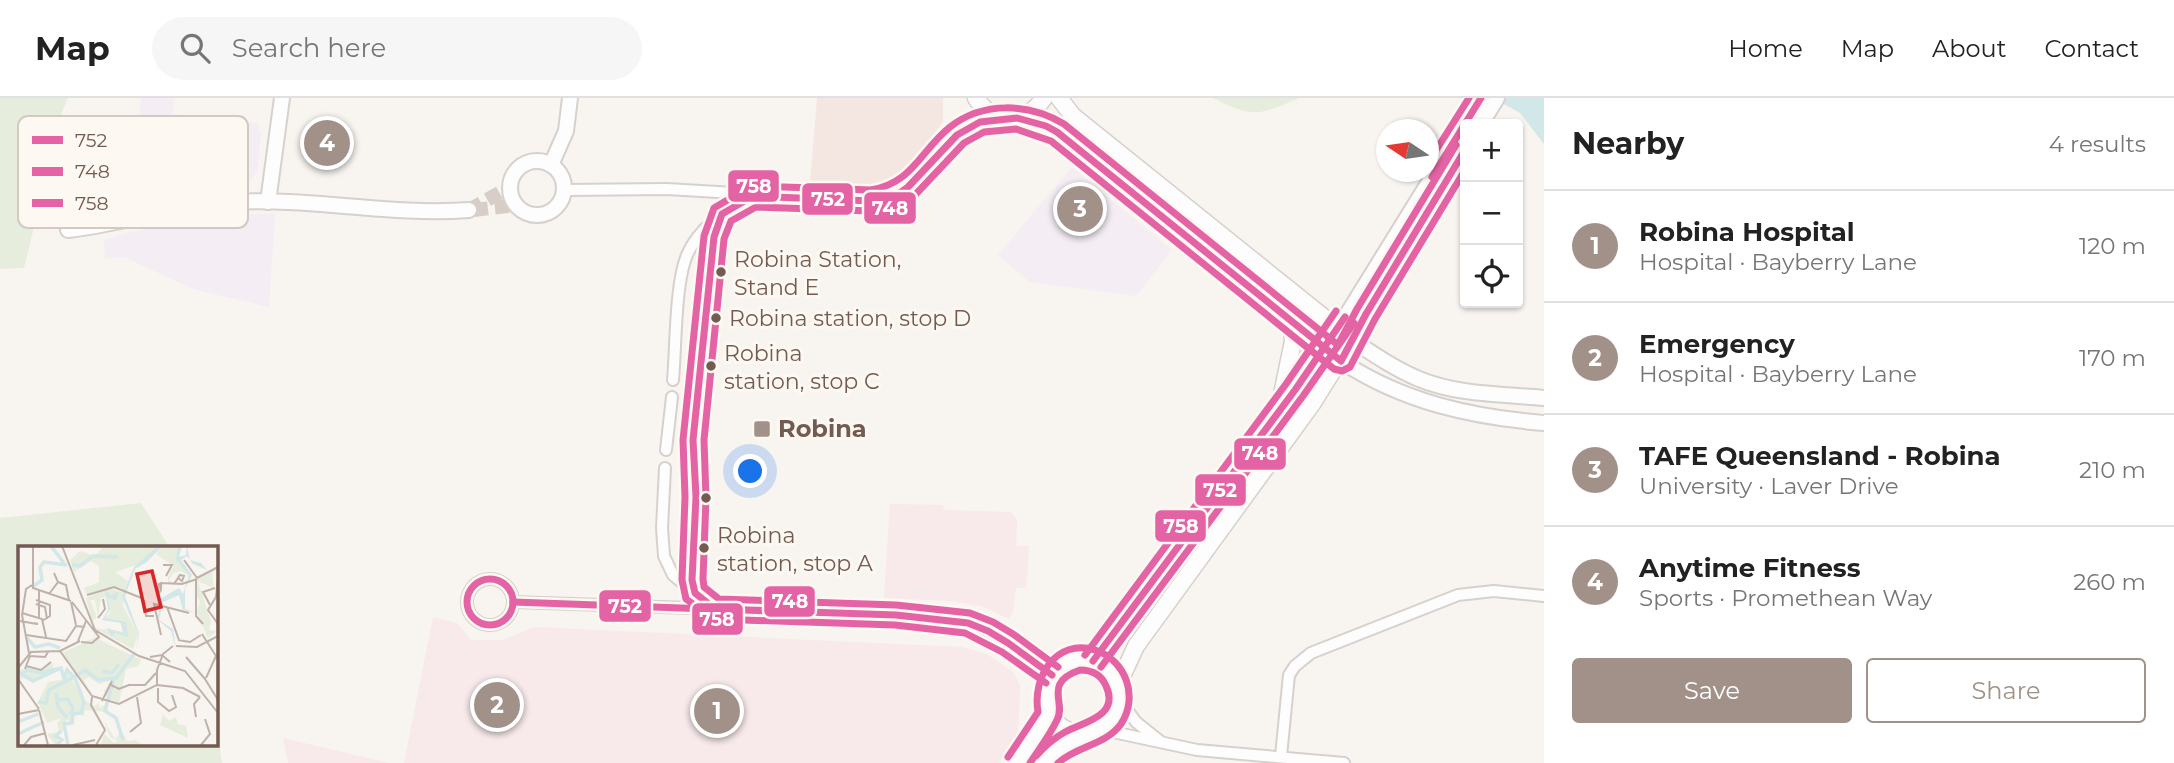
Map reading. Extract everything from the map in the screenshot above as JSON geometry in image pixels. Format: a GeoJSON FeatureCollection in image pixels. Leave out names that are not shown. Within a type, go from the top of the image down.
{"type":"FeatureCollection","features":[{"type":"Feature","properties":{"kind":"main road"},"geometry":{"type":"LineString","coordinates":[[976,98],[984,109],[1009,118],[1046,125],[1057,132],[1324,350],[1341,361]]}},
{"type":"Feature","properties":{"kind":"main road"},"geometry":{"type":"LineString","coordinates":[[1009,118],[1029,114],[1044,98]]}},
{"type":"Feature","properties":{"kind":"main road"},"geometry":{"type":"LineString","coordinates":[[1043,763],[1054,751],[1110,721],[1115,713],[1118,692],[1136,646],[1289,435],[1341,361],[1352,340],[1073,116],[1059,98]]}},
{"type":"Feature","properties":{"kind":"main road"},"geometry":{"type":"LineString","coordinates":[[1279,411],[1293,341],[1291,323]]}},
{"type":"Feature","properties":{"kind":"main road"},"geometry":{"type":"LineString","coordinates":[[1093,661],[1338,329]]}},
{"type":"Feature","properties":{"kind":"main road"},"geometry":{"type":"LineString","coordinates":[[1092,732],[1064,729],[1049,714],[1045,694],[1052,675],[1070,661],[1093,661],[1112,674],[1118,692]]}},
{"type":"Feature","properties":{"kind":"main road"},"geometry":{"type":"LineString","coordinates":[[1017,763],[1049,714]]}},
{"type":"Feature","properties":{"kind":"street"},"geometry":{"type":"LineString","coordinates":[[268,202],[282,98]]}},
{"type":"Feature","properties":{"kind":"street"},"geometry":{"type":"LineString","coordinates":[[551,165],[566,131],[570,98]]}},
{"type":"Feature","properties":{"kind":"street"},"geometry":{"type":"LineString","coordinates":[[1338,329],[1481,111],[1497,98]]}},
{"type":"Feature","properties":{"kind":"street"},"geometry":{"type":"LineString","coordinates":[[564,190],[667,189],[872,201],[894,197],[908,187],[957,135],[980,122],[1009,118]]}},
{"type":"Feature","properties":{"kind":"street"},"geometry":{"type":"LineString","coordinates":[[533,161],[551,165],[560,174],[564,190],[554,209],[541,215],[525,212],[516,205],[511,197],[512,176],[566,131]]}},
{"type":"Feature","properties":{"kind":"street"},"geometry":{"type":"LineString","coordinates":[[1460,158],[1352,340],[1405,373],[1434,384],[1544,398]]}},
{"type":"Feature","properties":{"kind":"street"},"geometry":{"type":"LineString","coordinates":[[673,380],[680,290],[686,256],[700,234],[722,214],[753,196]]}},
{"type":"Feature","properties":{"kind":"street"},"geometry":{"type":"LineString","coordinates":[[248,202],[445,212],[470,210]]}},
{"type":"Feature","properties":{"kind":"street"},"geometry":{"type":"LineString","coordinates":[[700,382],[714,237],[722,214]]}},
{"type":"Feature","properties":{"kind":"street"},"geometry":{"type":"LineString","coordinates":[[68,230],[87,228]]}},
{"type":"Feature","properties":{"kind":"street"},"geometry":{"type":"LineString","coordinates":[[1341,361],[1377,383],[1428,403],[1472,414],[1544,423]]}},
{"type":"Feature","properties":{"kind":"street"},"geometry":{"type":"LineString","coordinates":[[666,450],[672,397]]}},
{"type":"Feature","properties":{"kind":"street"},"geometry":{"type":"LineString","coordinates":[[693,450],[698,399]]}},
{"type":"Feature","properties":{"kind":"street"},"geometry":{"type":"LineString","coordinates":[[665,468],[662,544],[664,556],[673,575],[715,609]]}},
{"type":"Feature","properties":{"kind":"street"},"geometry":{"type":"LineString","coordinates":[[693,469],[696,497],[691,574],[695,593]]}},
{"type":"Feature","properties":{"kind":"street"},"geometry":{"type":"LineString","coordinates":[[491,578],[499,580],[510,589],[513,602],[509,616],[490,625],[483,624],[472,616],[467,603],[473,586],[491,578]]}},
{"type":"Feature","properties":{"kind":"street"},"geometry":{"type":"LineString","coordinates":[[1281,756],[1289,676],[1295,666],[1311,653],[1458,595],[1494,591],[1544,596]]}},
{"type":"Feature","properties":{"kind":"street"},"geometry":{"type":"LineString","coordinates":[[513,602],[950,620],[968,623],[988,631],[1052,675]]}},
{"type":"Feature","properties":{"kind":"street"},"geometry":{"type":"LineString","coordinates":[[1118,692],[1136,722],[1163,744]]}},
{"type":"Feature","properties":{"kind":"street"},"geometry":{"type":"LineString","coordinates":[[1092,732],[1197,750],[1344,763]]}},
{"type":"Feature","properties":{"kind":"shaded area"},"geometry":{"type":"Polygon","coordinates":[[[141,98],[174,98],[173,114],[192,116],[139,116],[141,98]]]}},
{"type":"Feature","properties":{"kind":"shaded area"},"geometry":{"type":"Polygon","coordinates":[[[817,98],[943,98],[943,122],[889,184],[876,187],[810,183],[817,98]]]}},
{"type":"Feature","properties":{"kind":"shaded area"},"geometry":{"type":"Polygon","coordinates":[[[1493,98],[1544,98],[1544,144],[1520,113],[1493,98]]]}},
{"type":"Feature","properties":{"kind":"shaded area"},"geometry":{"type":"Polygon","coordinates":[[[248,122],[257,123],[261,133],[257,172],[250,180],[248,122]]]}},
{"type":"Feature","properties":{"kind":"shaded area"},"geometry":{"type":"Polygon","coordinates":[[[1072,167],[1172,250],[1136,296],[1030,282],[998,255],[1072,167]]]}},
{"type":"Feature","properties":{"kind":"shaded area"},"geometry":{"type":"Polygon","coordinates":[[[248,214],[275,214],[269,307],[193,289],[124,257],[105,259],[104,240],[146,228],[248,228],[248,214]]]}},
{"type":"Feature","properties":{"kind":"shaded area"},"geometry":{"type":"Polygon","coordinates":[[[890,504],[943,505],[944,510],[1011,512],[1017,520],[1016,546],[1029,546],[1026,588],[1016,588],[1013,611],[1009,619],[984,607],[952,601],[884,598],[890,504]]]}},
{"type":"Feature","properties":{"kind":"shaded area"},"geometry":{"type":"Polygon","coordinates":[[[433,617],[457,623],[471,640],[503,640],[534,627],[963,647],[988,655],[1013,672],[1020,685],[1018,737],[999,763],[404,763],[433,617]]]}},
{"type":"Feature","properties":{"kind":"shaded area"},"geometry":{"type":"Polygon","coordinates":[[[283,738],[389,763],[288,763],[283,738]]]}},
{"type":"Feature","properties":{"kind":"green space"},"geometry":{"type":"Polygon","coordinates":[[[0,98],[68,98],[61,116],[18,116],[18,228],[34,228],[24,268],[0,269],[0,98]]]}},
{"type":"Feature","properties":{"kind":"green space"},"geometry":{"type":"Polygon","coordinates":[[[1213,98],[1299,98],[1264,111],[1247,112],[1213,98]]]}},
{"type":"Feature","properties":{"kind":"green space"},"geometry":{"type":"Polygon","coordinates":[[[141,503],[169,546],[18,546],[18,746],[217,746],[217,730],[222,763],[0,763],[0,518],[141,503]]]}},
{"type":"Feature","properties":{"kind":"tunnel"},"geometry":{"type":"LineString","coordinates":[[469,210],[510,187]]}},
{"type":"Feature","properties":{"kind":"tunnel"},"geometry":{"type":"LineString","coordinates":[[474,210],[516,205]]}},
{"type":"Feature","properties":{"kind":"transit line","name":"758"},"geometry":{"type":"LineString","coordinates":[[1439,146],[1469,98]]}},
{"type":"Feature","properties":{"kind":"transit line","name":"752"},"geometry":{"type":"LineString","coordinates":[[1439,166],[1481,98]]}},
{"type":"Feature","properties":{"kind":"transit line","name":"758"},"geometry":{"type":"LineString","coordinates":[[1046,683],[1002,652],[965,633],[895,625],[714,619],[686,599],[682,580],[685,497],[683,440],[704,236],[714,208],[751,186],[871,190],[885,186],[907,173],[940,136],[963,119],[991,109],[1036,112],[1064,124],[1338,345],[1456,145]]}},
{"type":"Feature","properties":{"kind":"transit line","name":"752"},"geometry":{"type":"LineString","coordinates":[[1052,675],[1008,643],[968,623],[896,615],[715,609],[695,593],[692,580],[696,497],[693,440],[714,237],[722,214],[753,196],[872,201],[894,197],[908,187],[957,135],[980,122],[1017,118],[1057,132],[1341,361],[1366,314],[1460,158]]}},
{"type":"Feature","properties":{"kind":"transit line","name":"748"},"geometry":{"type":"LineString","coordinates":[[1058,667],[1013,634],[970,613],[896,605],[719,599],[704,587],[704,440],[724,239],[731,221],[756,207],[872,211],[897,207],[915,195],[964,143],[984,132],[1016,129],[1051,141],[1334,369],[1342,371],[1350,367],[1375,319],[1460,178]]}},
{"type":"Feature","properties":{"kind":"transit line","name":"758"},"geometry":{"type":"LineString","coordinates":[[1085,655],[1286,384],[1336,311]]}},
{"type":"Feature","properties":{"kind":"transit line","name":"752"},"geometry":{"type":"LineString","coordinates":[[1093,661],[1295,390],[1345,317]]}},
{"type":"Feature","properties":{"kind":"transit line","name":"748"},"geometry":{"type":"LineString","coordinates":[[1101,667],[1303,396],[1354,323]]}},
{"type":"Feature","properties":{"kind":"transit line","name":"752"},"geometry":{"type":"LineString","coordinates":[[490,579],[506,586],[513,602],[506,618],[490,625],[474,618],[467,602],[474,586],[490,579]]}},
{"type":"Feature","properties":{"kind":"transit line","name":"752"},"geometry":{"type":"LineString","coordinates":[[513,602],[737,610]]}},
{"type":"Feature","properties":{"kind":"transit line","name":"758"},"geometry":{"type":"LineString","coordinates":[[1008,757],[1038,712],[1039,686],[1050,663],[1069,650],[1095,650],[1106,655],[1122,671],[1129,691],[1126,713],[1121,724],[1107,737],[1058,763]]}},
{"type":"Feature","properties":{"kind":"transit line","name":"748"},"geometry":{"type":"LineString","coordinates":[[1030,763],[1057,720],[1058,694],[1062,681],[1080,670],[1098,676],[1104,682],[1109,696],[1104,711],[1057,737],[1036,756]]}},
{"type":"Feature","properties":{"kind":"place","name":"Anytime Fitness"},"geometry":{"type":"Point","coordinates":[327,143]}},
{"type":"Feature","properties":{"kind":"place","name":"TAFE Queensland - Robina"},"geometry":{"type":"Point","coordinates":[1080,209]}},
{"type":"Feature","properties":{"kind":"place","name":"Robina Station, Stand E"},"geometry":{"type":"Point","coordinates":[721,272]}},
{"type":"Feature","properties":{"kind":"place","name":"Robina station, stop D"},"geometry":{"type":"Point","coordinates":[716,318]}},
{"type":"Feature","properties":{"kind":"place","name":"Robina station, stop C"},"geometry":{"type":"Point","coordinates":[711,366]}},
{"type":"Feature","properties":{"kind":"place","name":"Robina"},"geometry":{"type":"Point","coordinates":[762,429]}},
{"type":"Feature","properties":{"kind":"place","name":"Robina station, stop A"},"geometry":{"type":"Point","coordinates":[704,548]}},
{"type":"Feature","properties":{"kind":"place","name":"Emergency"},"geometry":{"type":"Point","coordinates":[497,705]}},
{"type":"Feature","properties":{"kind":"place","name":"Robina Hospital"},"geometry":{"type":"Point","coordinates":[717,711]}}]}
